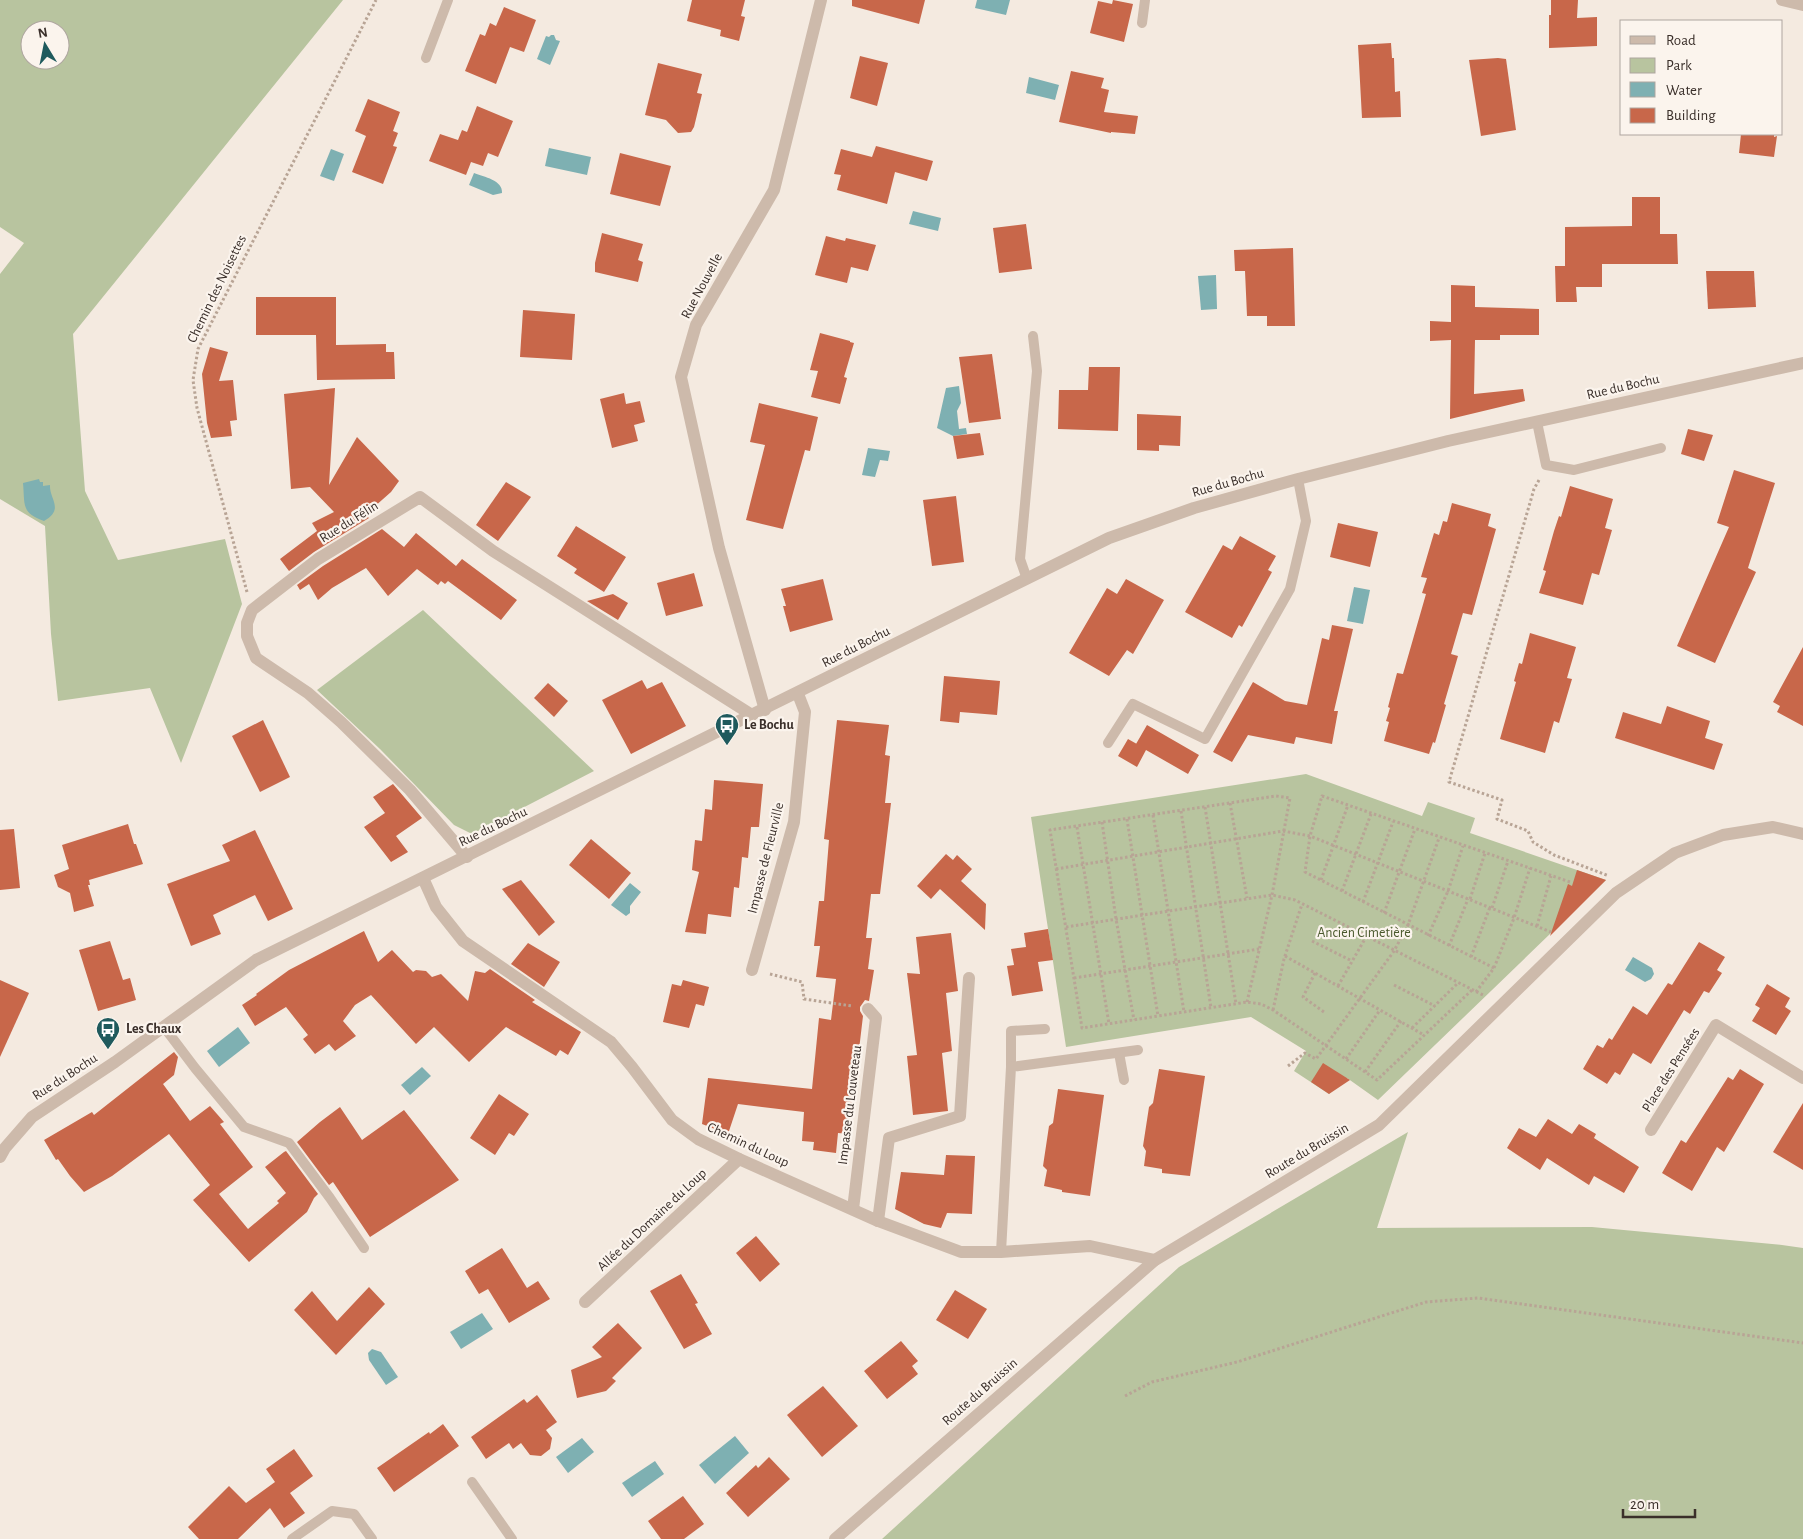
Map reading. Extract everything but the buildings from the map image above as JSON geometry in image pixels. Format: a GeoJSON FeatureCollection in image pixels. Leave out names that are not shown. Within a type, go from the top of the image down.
{"type":"FeatureCollection","features":[{"type":"Feature","properties":{"kind":"street","name":"Rue Nouvelle"},"geometry":{"type":"LineString","coordinates":[[765,710],[719,548],[681,377],[696,325],[774,190],[821,0]]}},
{"type":"Feature","properties":{"kind":"street"},"geometry":{"type":"LineString","coordinates":[[1782,0],[1803,6]]}},
{"type":"Feature","properties":{"kind":"street","name":"Rue du Bochu"},"geometry":{"type":"LineString","coordinates":[[2,1150],[37,1113],[115,1062],[256,960],[798,694],[1109,538],[1194,508],[1298,479],[1448,441],[1803,363]]}},
{"type":"Feature","properties":{"kind":"street","name":"Rue du Félin"},"geometry":{"type":"LineString","coordinates":[[252,610],[318,559],[420,497],[494,551],[752,715]]}},
{"type":"Feature","properties":{"kind":"street"},"geometry":{"type":"LineString","coordinates":[[252,610],[247,623],[247,636],[256,658],[308,693],[341,722],[410,790],[467,857]]}},
{"type":"Feature","properties":{"kind":"street","name":"Impasse de Fleurville"},"geometry":{"type":"LineString","coordinates":[[752,970],[794,822],[806,712],[798,694]]}},
{"type":"Feature","properties":{"kind":"street","name":"Route du Bruissin"},"geometry":{"type":"LineString","coordinates":[[835,1539],[1154,1260],[1379,1125],[1616,893],[1676,853],[1723,835],[1773,827],[1803,834]]}},
{"type":"Feature","properties":{"kind":"street","name":"Chemin du Loup"},"geometry":{"type":"LineString","coordinates":[[423,878],[436,906],[463,941],[611,1042],[672,1120],[698,1139],[878,1221],[961,1252],[1002,1252],[1090,1246],[1154,1260]]}},
{"type":"Feature","properties":{"kind":"street"},"geometry":{"type":"LineString","coordinates":[[878,1221],[889,1138],[960,1116],[969,978]]}},
{"type":"Feature","properties":{"kind":"street","name":"Impasse du Louveteau"},"geometry":{"type":"LineString","coordinates":[[853,1209],[876,1018],[868,1008]]}},
{"type":"Feature","properties":{"kind":"street","name":"Place des Pensées"},"geometry":{"type":"LineString","coordinates":[[1651,1130],[1716,1025],[1803,1078]]}},
{"type":"Feature","properties":{"kind":"street","name":"Allée du Domaine du Loup"},"geometry":{"type":"LineString","coordinates":[[585,1302],[739,1159]]}},
{"type":"Feature","properties":{"kind":"lane"},"geometry":{"type":"LineString","coordinates":[[426,58],[448,0]]}},
{"type":"Feature","properties":{"kind":"lane"},"geometry":{"type":"LineString","coordinates":[[1142,23],[1145,0]]}},
{"type":"Feature","properties":{"kind":"lane"},"geometry":{"type":"LineString","coordinates":[[1027,579],[1020,559],[1037,371],[1033,336]]}},
{"type":"Feature","properties":{"kind":"lane"},"geometry":{"type":"LineString","coordinates":[[1537,422],[1546,465],[1574,470],[1661,448]]}},
{"type":"Feature","properties":{"kind":"lane"},"geometry":{"type":"LineString","coordinates":[[1108,743],[1133,704],[1205,739],[1290,589],[1306,520],[1298,479]]}},
{"type":"Feature","properties":{"kind":"lane"},"geometry":{"type":"LineString","coordinates":[[164,1027],[244,1127],[289,1143],[364,1248]]}},
{"type":"Feature","properties":{"kind":"lane"},"geometry":{"type":"LineString","coordinates":[[1002,1252],[1011,1031],[1045,1029]]}},
{"type":"Feature","properties":{"kind":"lane"},"geometry":{"type":"LineString","coordinates":[[1011,1067],[1138,1050]]}},
{"type":"Feature","properties":{"kind":"lane"},"geometry":{"type":"LineString","coordinates":[[1119,1053],[1124,1080]]}},
{"type":"Feature","properties":{"kind":"lane"},"geometry":{"type":"LineString","coordinates":[[472,1482],[512,1539]]}},
{"type":"Feature","properties":{"kind":"lane"},"geometry":{"type":"LineString","coordinates":[[292,1539],[332,1511],[354,1514],[372,1539]]}},
{"type":"Feature","properties":{"kind":"path","name":"Chemin des Noisettes"},"geometry":{"type":"LineString","coordinates":[[252,610],[197,408],[193,380],[198,350],[376,0]]}},
{"type":"Feature","properties":{"kind":"path"},"geometry":{"type":"LineString","coordinates":[[1546,465],[1534,489],[1450,782],[1502,800],[1497,819],[1528,831],[1533,842],[1554,855],[1609,876]]}},
{"type":"Feature","properties":{"kind":"path"},"geometry":{"type":"LineString","coordinates":[[1247,1002],[1272,895],[1290,798],[1276,796],[1050,830],[1082,1028],[1247,1002],[1261,1004],[1273,1010],[1377,1080],[1474,991],[1494,968],[1514,918],[1530,868]]}},
{"type":"Feature","properties":{"kind":"path"},"geometry":{"type":"LineString","coordinates":[[1494,968],[1305,872],[1310,836],[1322,796],[1570,882]]}},
{"type":"Feature","properties":{"kind":"path"},"geometry":{"type":"LineString","coordinates":[[1230,803],[1247,898]]}},
{"type":"Feature","properties":{"kind":"path"},"geometry":{"type":"LineString","coordinates":[[1321,880],[1348,806]]}},
{"type":"Feature","properties":{"kind":"path"},"geometry":{"type":"LineString","coordinates":[[1204,807],[1236,1004]]}},
{"type":"Feature","properties":{"kind":"path"},"geometry":{"type":"LineString","coordinates":[[1181,811],[1211,1008]]}},
{"type":"Feature","properties":{"kind":"path"},"geometry":{"type":"LineString","coordinates":[[1342,891],[1371,814]]}},
{"type":"Feature","properties":{"kind":"path"},"geometry":{"type":"LineString","coordinates":[[1153,815],[1184,1012]]}},
{"type":"Feature","properties":{"kind":"path"},"geometry":{"type":"LineString","coordinates":[[1127,819],[1158,1016]]}},
{"type":"Feature","properties":{"kind":"path"},"geometry":{"type":"LineString","coordinates":[[1102,822],[1116,919],[1134,1020]]}},
{"type":"Feature","properties":{"kind":"path"},"geometry":{"type":"LineString","coordinates":[[1363,902],[1394,822]]}},
{"type":"Feature","properties":{"kind":"path"},"geometry":{"type":"LineString","coordinates":[[1077,826],[1109,1024]]}},
{"type":"Feature","properties":{"kind":"path"},"geometry":{"type":"LineString","coordinates":[[1384,913],[1415,829]]}},
{"type":"Feature","properties":{"kind":"path"},"geometry":{"type":"LineString","coordinates":[[1056,869],[1283,831],[1310,836],[1448,890],[1537,926],[1552,933],[1565,943]]}},
{"type":"Feature","properties":{"kind":"path"},"geometry":{"type":"LineString","coordinates":[[1288,1066],[1305,1054],[1316,1059],[1394,951],[1408,925],[1439,838]]}},
{"type":"Feature","properties":{"kind":"path"},"geometry":{"type":"LineString","coordinates":[[1428,936],[1448,890],[1463,846]]}},
{"type":"Feature","properties":{"kind":"path"},"geometry":{"type":"LineString","coordinates":[[1449,946],[1469,899],[1484,853]]}},
{"type":"Feature","properties":{"kind":"path"},"geometry":{"type":"LineString","coordinates":[[1471,957],[1508,861]]}},
{"type":"Feature","properties":{"kind":"path"},"geometry":{"type":"LineString","coordinates":[[1537,926],[1551,876]]}},
{"type":"Feature","properties":{"kind":"path"},"geometry":{"type":"LineString","coordinates":[[1066,927],[1272,895],[1295,900],[1486,997],[1497,1009]]}},
{"type":"Feature","properties":{"kind":"path"},"geometry":{"type":"LineString","coordinates":[[1273,1010],[1285,956],[1302,904]]}},
{"type":"Feature","properties":{"kind":"path"},"geometry":{"type":"LineString","coordinates":[[1338,986],[1366,937]]}},
{"type":"Feature","properties":{"kind":"path"},"geometry":{"type":"LineString","coordinates":[[1312,940],[1352,961]]}},
{"type":"Feature","properties":{"kind":"path"},"geometry":{"type":"LineString","coordinates":[[1074,978],[1260,948]]}},
{"type":"Feature","properties":{"kind":"path"},"geometry":{"type":"LineString","coordinates":[[1285,956],[1424,1035]]}},
{"type":"Feature","properties":{"kind":"path"},"geometry":{"type":"LineString","coordinates":[[752,970],[802,982],[804,999],[868,1008]]}},
{"type":"Feature","properties":{"kind":"path"},"geometry":{"type":"LineString","coordinates":[[1315,973],[1303,997],[1324,1012]]}},
{"type":"Feature","properties":{"kind":"path"},"geometry":{"type":"LineString","coordinates":[[1412,1028],[1458,983]]}},
{"type":"Feature","properties":{"kind":"path"},"geometry":{"type":"LineString","coordinates":[[1394,985],[1435,1006]]}},
{"type":"Feature","properties":{"kind":"path"},"geometry":{"type":"LineString","coordinates":[[1346,1059],[1380,1010]]}},
{"type":"Feature","properties":{"kind":"path"},"geometry":{"type":"LineString","coordinates":[[1365,1072],[1401,1021]]}},
{"type":"Feature","properties":{"kind":"path"},"geometry":{"type":"LineString","coordinates":[[1125,1396],[1152,1382],[1237,1362],[1426,1302],[1443,1300],[1478,1298],[1803,1343]]}},
{"type":"Feature","properties":{"kind":"green space"},"geometry":{"type":"Polygon","coordinates":[[[0,0],[343,0],[73,334],[85,491],[118,560],[225,539],[242,604],[181,763],[150,688],[58,701],[51,634],[45,526],[0,499],[0,274],[24,243],[0,227],[0,0]]]}},
{"type":"Feature","properties":{"kind":"green space"},"geometry":{"type":"Polygon","coordinates":[[[423,610],[594,771],[472,834],[454,825],[380,749],[317,690],[423,610]]]}},
{"type":"Feature","properties":{"kind":"green space","name":"Ancien Cimetière"},"geometry":{"type":"Polygon","coordinates":[[[1306,774],[1422,816],[1428,802],[1475,818],[1470,833],[1606,880],[1378,1100],[1347,1078],[1329,1094],[1294,1071],[1306,1051],[1251,1017],[1066,1047],[1031,817],[1306,774]]]}},
{"type":"Feature","properties":{"kind":"green space"},"geometry":{"type":"Polygon","coordinates":[[[1408,1132],[1377,1228],[1592,1227],[1803,1248],[1803,1539],[882,1539],[1179,1267],[1408,1132]]]}},
{"type":"Feature","properties":{"kind":"water"},"geometry":{"type":"Polygon","coordinates":[[[977,0],[1010,0],[1006,15],[975,8],[977,0]]]}},
{"type":"Feature","properties":{"kind":"water"},"geometry":{"type":"Polygon","coordinates":[[[554,35],[556,40],[560,41],[550,65],[537,59],[546,36],[549,37],[554,35]]]}},
{"type":"Feature","properties":{"kind":"water"},"geometry":{"type":"Polygon","coordinates":[[[1029,77],[1059,85],[1055,100],[1026,93],[1029,77]]]}},
{"type":"Feature","properties":{"kind":"water"},"geometry":{"type":"Polygon","coordinates":[[[549,148],[591,157],[587,175],[545,166],[549,148]]]}},
{"type":"Feature","properties":{"kind":"water"},"geometry":{"type":"Polygon","coordinates":[[[331,149],[344,154],[334,181],[320,176],[331,149]]]}},
{"type":"Feature","properties":{"kind":"water"},"geometry":{"type":"Polygon","coordinates":[[[474,173],[496,182],[502,193],[493,195],[469,185],[474,173]]]}},
{"type":"Feature","properties":{"kind":"water"},"geometry":{"type":"Polygon","coordinates":[[[913,211],[941,218],[938,231],[909,224],[913,211]]]}},
{"type":"Feature","properties":{"kind":"water"},"geometry":{"type":"Polygon","coordinates":[[[1216,275],[1217,309],[1201,310],[1198,276],[1216,275]]]}},
{"type":"Feature","properties":{"kind":"water"},"geometry":{"type":"Polygon","coordinates":[[[959,386],[961,403],[957,411],[959,429],[966,428],[967,434],[953,436],[937,428],[946,388],[959,386]]]}},
{"type":"Feature","properties":{"kind":"water"},"geometry":{"type":"Polygon","coordinates":[[[868,448],[890,451],[888,461],[880,460],[875,477],[862,475],[868,448]]]}},
{"type":"Feature","properties":{"kind":"water"},"geometry":{"type":"Polygon","coordinates":[[[39,479],[40,482],[43,482],[43,486],[50,485],[55,508],[50,517],[44,521],[31,515],[24,503],[23,483],[39,479]]]}},
{"type":"Feature","properties":{"kind":"water"},"geometry":{"type":"Polygon","coordinates":[[[1354,587],[1370,590],[1363,624],[1347,621],[1354,587]]]}},
{"type":"Feature","properties":{"kind":"water"},"geometry":{"type":"Polygon","coordinates":[[[630,883],[641,892],[630,906],[630,913],[626,916],[611,905],[630,883]]]}},
{"type":"Feature","properties":{"kind":"water"},"geometry":{"type":"Polygon","coordinates":[[[1633,957],[1652,968],[1654,974],[1651,979],[1645,982],[1625,970],[1633,957]]]}},
{"type":"Feature","properties":{"kind":"water"},"geometry":{"type":"Polygon","coordinates":[[[238,1027],[250,1043],[219,1067],[207,1051],[238,1027]]]}},
{"type":"Feature","properties":{"kind":"water"},"geometry":{"type":"Polygon","coordinates":[[[422,1067],[431,1076],[410,1095],[401,1085],[422,1067]]]}},
{"type":"Feature","properties":{"kind":"water"},"geometry":{"type":"Polygon","coordinates":[[[482,1313],[493,1329],[461,1349],[450,1332],[482,1313]]]}},
{"type":"Feature","properties":{"kind":"water"},"geometry":{"type":"Polygon","coordinates":[[[372,1349],[381,1352],[398,1377],[386,1385],[369,1360],[368,1353],[372,1349]]]}},
{"type":"Feature","properties":{"kind":"water"},"geometry":{"type":"Polygon","coordinates":[[[735,1436],[749,1453],[715,1484],[699,1465],[735,1436]]]}},
{"type":"Feature","properties":{"kind":"water"},"geometry":{"type":"Polygon","coordinates":[[[582,1438],[594,1452],[568,1473],[556,1457],[582,1438]]]}},
{"type":"Feature","properties":{"kind":"water"},"geometry":{"type":"Polygon","coordinates":[[[655,1461],[664,1474],[632,1497],[622,1483],[655,1461]]]}},
{"type":"Feature","properties":{"kind":"place","name":"Le Bochu"},"geometry":{"type":"Point","coordinates":[727,746]}},
{"type":"Feature","properties":{"kind":"place","name":"Les Chaux"},"geometry":{"type":"Point","coordinates":[108,1050]}}]}
